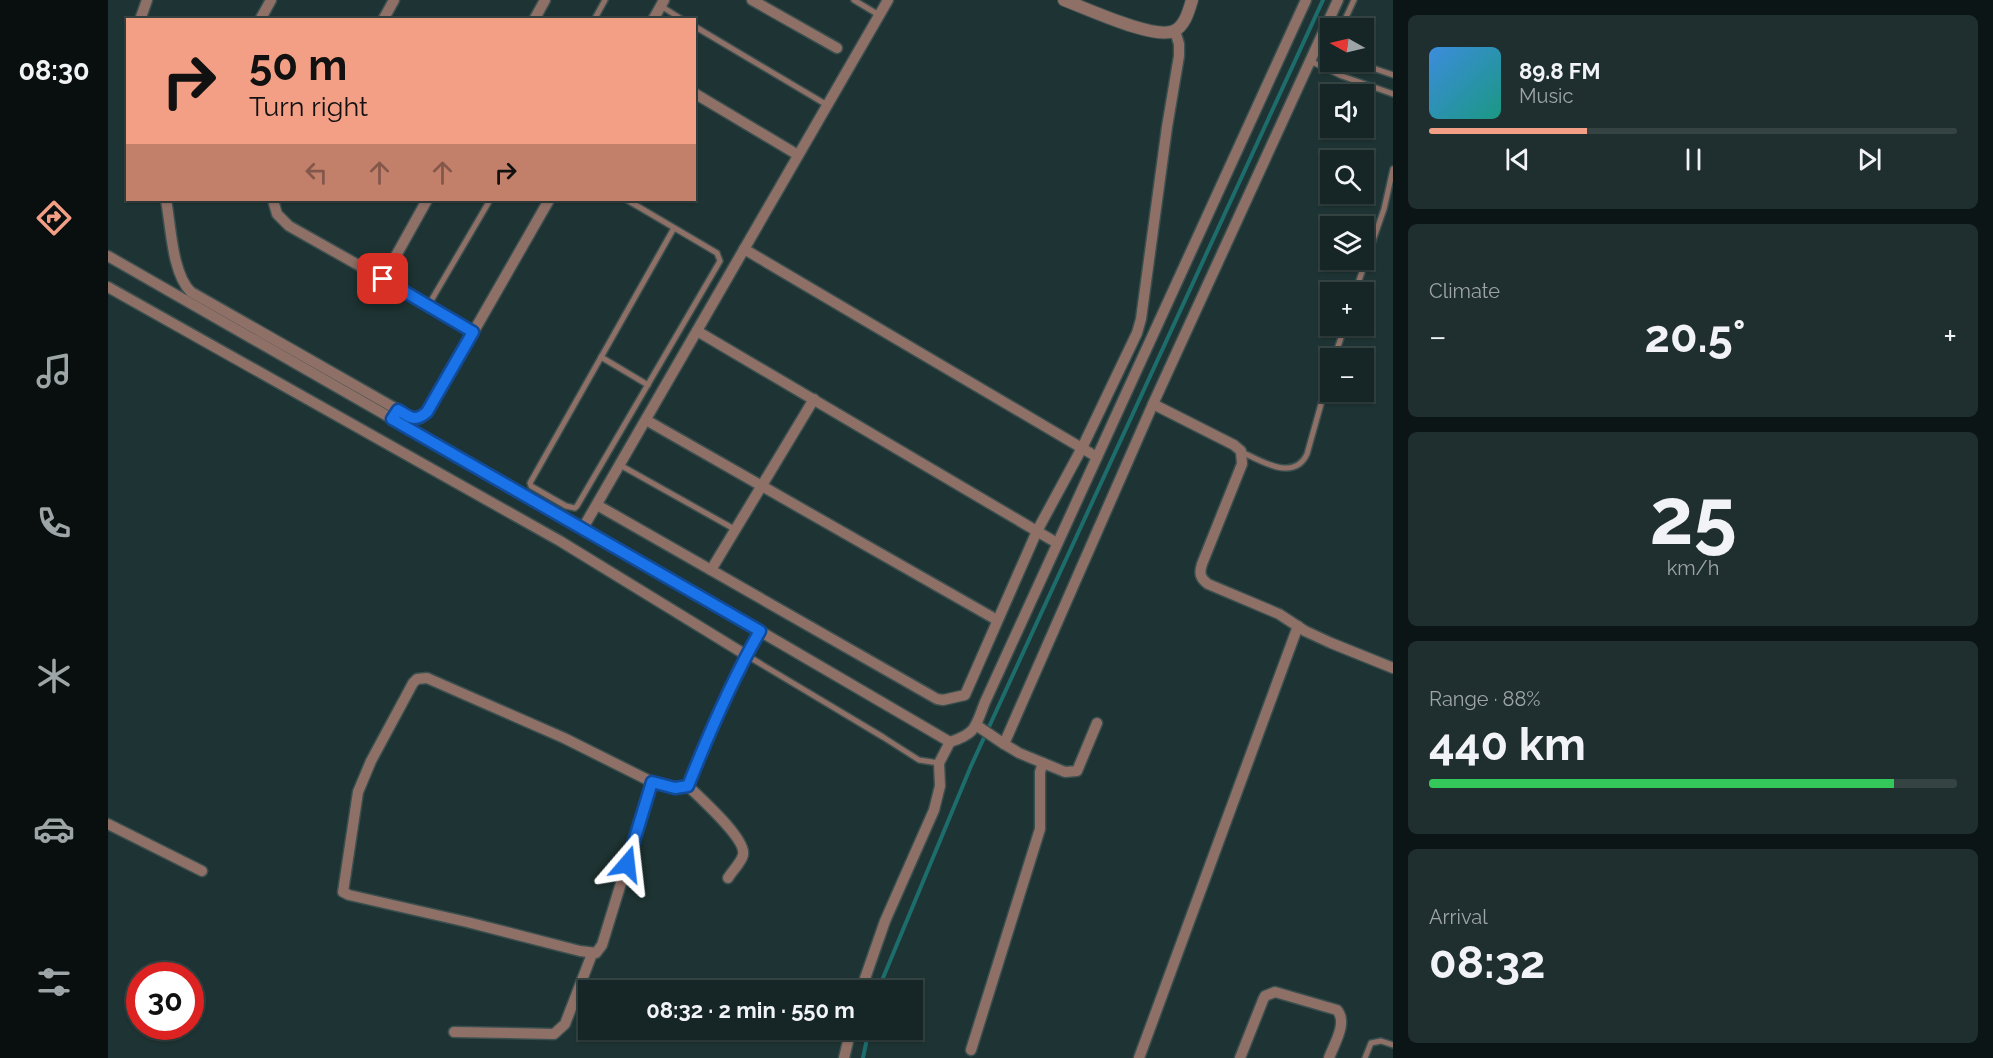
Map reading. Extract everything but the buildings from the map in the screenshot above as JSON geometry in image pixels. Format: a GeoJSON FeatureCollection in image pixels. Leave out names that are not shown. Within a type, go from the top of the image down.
{"type":"FeatureCollection","features":[{"type":"Feature","properties":{"kind":"street"},"geometry":{"type":"LineString","coordinates":[[141,18],[147,0]]}},
{"type":"Feature","properties":{"kind":"street"},"geometry":{"type":"LineString","coordinates":[[261,18],[271,0]]}},
{"type":"Feature","properties":{"kind":"street"},"geometry":{"type":"LineString","coordinates":[[384,18],[394,0]]}},
{"type":"Feature","properties":{"kind":"street"},"geometry":{"type":"LineString","coordinates":[[535,18],[545,0]]}},
{"type":"Feature","properties":{"kind":"street"},"geometry":{"type":"LineString","coordinates":[[752,0],[837,48]]}},
{"type":"Feature","properties":{"kind":"street"},"geometry":{"type":"LineString","coordinates":[[583,528],[888,0]]}},
{"type":"Feature","properties":{"kind":"street"},"geometry":{"type":"LineString","coordinates":[[1064,0],[1152,33],[1175,31],[1182,24],[1192,0]]}},
{"type":"Feature","properties":{"kind":"street"},"geometry":{"type":"LineString","coordinates":[[166,201],[179,270],[185,286],[191,292],[583,528],[950,741],[968,736],[979,727],[1057,543],[1306,0]]}},
{"type":"Feature","properties":{"kind":"street"},"geometry":{"type":"LineString","coordinates":[[999,740],[1338,0]]}},
{"type":"Feature","properties":{"kind":"street"},"geometry":{"type":"LineString","coordinates":[[654,18],[662,3]]}},
{"type":"Feature","properties":{"kind":"street"},"geometry":{"type":"LineString","coordinates":[[597,505],[943,700],[964,695],[1037,531],[1082,448],[1137,333],[1141,319],[1179,56],[1179,44],[1175,31]]}},
{"type":"Feature","properties":{"kind":"street"},"geometry":{"type":"LineString","coordinates":[[696,96],[798,155]]}},
{"type":"Feature","properties":{"kind":"street"},"geometry":{"type":"LineString","coordinates":[[273,201],[277,214],[289,226],[473,332]]}},
{"type":"Feature","properties":{"kind":"street"},"geometry":{"type":"LineString","coordinates":[[383,279],[426,201]]}},
{"type":"Feature","properties":{"kind":"street"},"geometry":{"type":"LineString","coordinates":[[108,256],[395,414],[414,419],[420,418],[427,412],[548,201]]}},
{"type":"Feature","properties":{"kind":"street"},"geometry":{"type":"LineString","coordinates":[[744,249],[1097,457]]}},
{"type":"Feature","properties":{"kind":"street"},"geometry":{"type":"LineString","coordinates":[[108,287],[560,541],[746,655]]}},
{"type":"Feature","properties":{"kind":"street"},"geometry":{"type":"LineString","coordinates":[[697,331],[1057,543]]}},
{"type":"Feature","properties":{"kind":"street"},"geometry":{"type":"LineString","coordinates":[[711,570],[814,399]]}},
{"type":"Feature","properties":{"kind":"street"},"geometry":{"type":"LineString","coordinates":[[1153,404],[1234,445],[1240,452],[1242,465],[1202,564],[1200,576],[1208,584],[1280,614],[1330,644],[1393,668]]}},
{"type":"Feature","properties":{"kind":"street"},"geometry":{"type":"LineString","coordinates":[[646,420],[998,620]]}},
{"type":"Feature","properties":{"kind":"street"},"geometry":{"type":"LineString","coordinates":[[1139,1058],[1298,626]]}},
{"type":"Feature","properties":{"kind":"street"},"geometry":{"type":"LineString","coordinates":[[688,786],[715,721],[760,631]]}},
{"type":"Feature","properties":{"kind":"street"},"geometry":{"type":"LineString","coordinates":[[652,782],[602,945],[596,953],[592,954],[343,892],[354,814],[362,782],[412,683],[422,678],[427,678],[564,738],[652,782],[675,788],[688,786]]}},
{"type":"Feature","properties":{"kind":"street"},"geometry":{"type":"LineString","coordinates":[[979,727],[1019,753],[1065,772],[1077,771],[1097,723]]}},
{"type":"Feature","properties":{"kind":"street"},"geometry":{"type":"LineString","coordinates":[[864,980],[885,921],[934,810],[940,786],[939,763],[950,741]]}},
{"type":"Feature","properties":{"kind":"street"},"geometry":{"type":"LineString","coordinates":[[971,1050],[1040,829],[1042,763]]}},
{"type":"Feature","properties":{"kind":"street"},"geometry":{"type":"LineString","coordinates":[[688,786],[729,829],[743,848],[743,856],[728,878]]}},
{"type":"Feature","properties":{"kind":"street"},"geometry":{"type":"LineString","coordinates":[[108,824],[202,871]]}},
{"type":"Feature","properties":{"kind":"street"},"geometry":{"type":"LineString","coordinates":[[454,1032],[554,1034],[565,1024],[592,954]]}},
{"type":"Feature","properties":{"kind":"street"},"geometry":{"type":"LineString","coordinates":[[1240,1058],[1265,996],[1275,992],[1337,1010],[1341,1023],[1329,1058]]}},
{"type":"Feature","properties":{"kind":"street"},"geometry":{"type":"LineString","coordinates":[[844,1058],[848,1040]]}},
{"type":"Feature","properties":{"kind":"lane"},"geometry":{"type":"LineString","coordinates":[[595,18],[605,0]]}},
{"type":"Feature","properties":{"kind":"lane"},"geometry":{"type":"LineString","coordinates":[[854,0],[879,15]]}},
{"type":"Feature","properties":{"kind":"lane"},"geometry":{"type":"LineString","coordinates":[[1346,18],[1354,0]]}},
{"type":"Feature","properties":{"kind":"lane"},"geometry":{"type":"LineString","coordinates":[[662,3],[681,18]]}},
{"type":"Feature","properties":{"kind":"lane"},"geometry":{"type":"LineString","coordinates":[[696,27],[827,105]]}},
{"type":"Feature","properties":{"kind":"lane"},"geometry":{"type":"LineString","coordinates":[[1310,61],[1342,76],[1393,94]]}},
{"type":"Feature","properties":{"kind":"lane"},"geometry":{"type":"LineString","coordinates":[[1374,68],[1393,75]]}},
{"type":"Feature","properties":{"kind":"lane"},"geometry":{"type":"LineString","coordinates":[[1358,282],[1384,209],[1393,169]]}},
{"type":"Feature","properties":{"kind":"lane"},"geometry":{"type":"LineString","coordinates":[[428,306],[489,201]]}},
{"type":"Feature","properties":{"kind":"lane"},"geometry":{"type":"LineString","coordinates":[[637,202],[717,254],[720,261],[575,508],[566,506],[531,486],[530,483],[675,228]]}},
{"type":"Feature","properties":{"kind":"lane"},"geometry":{"type":"LineString","coordinates":[[601,357],[648,385]]}},
{"type":"Feature","properties":{"kind":"lane"},"geometry":{"type":"LineString","coordinates":[[1240,452],[1279,468],[1294,468],[1307,454],[1322,402]]}},
{"type":"Feature","properties":{"kind":"lane"},"geometry":{"type":"LineString","coordinates":[[620,465],[735,530]]}},
{"type":"Feature","properties":{"kind":"lane"},"geometry":{"type":"LineString","coordinates":[[746,655],[919,760],[939,763]]}},
{"type":"Feature","properties":{"kind":"lane"},"geometry":{"type":"LineString","coordinates":[[1365,1058],[1371,1043],[1375,1041],[1393,1045]]}},
{"type":"Feature","properties":{"kind":"waterway"},"geometry":{"type":"LineString","coordinates":[[882,980],[971,766],[1323,0]]}},
{"type":"Feature","properties":{"kind":"waterway"},"geometry":{"type":"LineString","coordinates":[[863,1058],[867,1040]]}},
{"type":"Feature","properties":{"kind":"route"},"geometry":{"type":"LineString","coordinates":[[383,279],[473,332],[427,412],[420,418],[414,419],[398,410],[392,419],[760,631],[715,721],[688,786],[666,787],[652,782],[627,864]]}}]}
